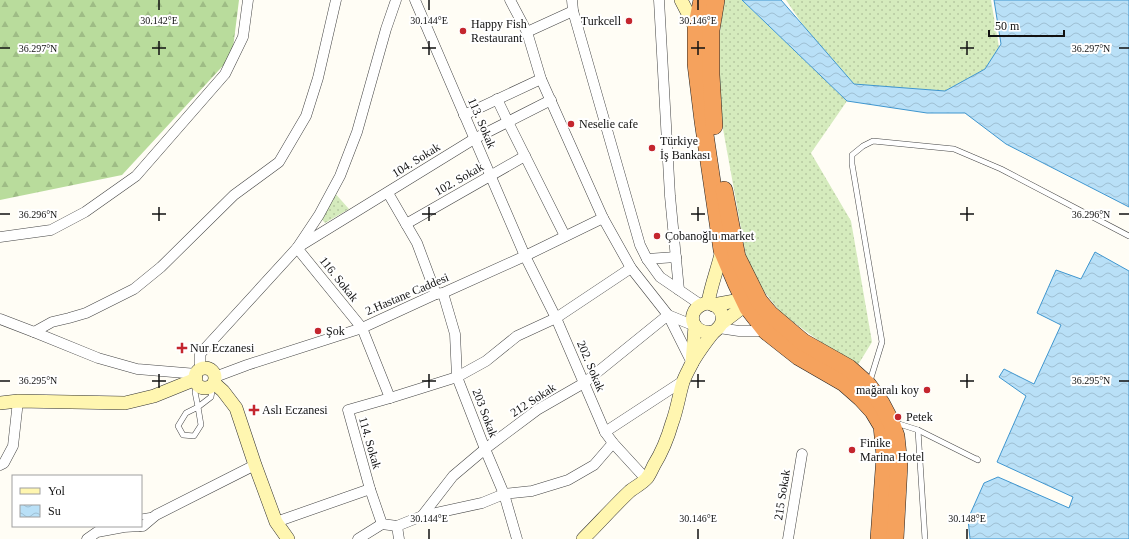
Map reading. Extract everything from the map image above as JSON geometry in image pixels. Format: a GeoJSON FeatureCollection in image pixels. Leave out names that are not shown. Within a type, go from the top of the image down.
{"type":"FeatureCollection","features":[{"type":"Feature","properties":{"kind":"highway"},"geometry":{"type":"LineString","coordinates":[[702,0],[704,30],[711,75],[713,118],[724,189],[737,257],[749,300],[770,314],[865,392],[881,403],[891,422],[896,436],[899,466],[895,539]]}},
{"type":"Feature","properties":{"kind":"highway"},"geometry":{"type":"LineString","coordinates":[[716,0],[704,30],[696,64],[702,121],[722,250],[766,331],[799,357],[847,376]]}},
{"type":"Feature","properties":{"kind":"highway"},"geometry":{"type":"LineString","coordinates":[[865,392],[873,411],[882,426],[885,456],[879,539]]}},
{"type":"Feature","properties":{"kind":"street"},"geometry":{"type":"LineString","coordinates":[[0,237],[50,230],[86,212],[136,176],[225,74],[243,37],[248,0]]}},
{"type":"Feature","properties":{"kind":"street"},"geometry":{"type":"LineString","coordinates":[[34,332],[52,322],[86,313],[134,289],[161,267],[234,195],[279,162],[306,116],[318,78],[336,0]]}},
{"type":"Feature","properties":{"kind":"street"},"geometry":{"type":"LineString","coordinates":[[214,382],[207,388],[201,387],[198,377],[200,354],[297,248],[319,215],[340,176],[357,132],[386,29],[396,0]]}},
{"type":"Feature","properties":{"kind":"street","name":"113. Sokak"},"geometry":{"type":"LineString","coordinates":[[415,0],[525,256]]}},
{"type":"Feature","properties":{"kind":"street"},"geometry":{"type":"LineString","coordinates":[[510,0],[527,32],[541,78],[603,218],[631,268],[668,316],[692,363]]}},
{"type":"Feature","properties":{"kind":"street"},"geometry":{"type":"LineString","coordinates":[[572,0],[573,11],[640,245],[647,259],[660,277],[680,290],[707,304],[718,307],[723,317],[718,328]]}},
{"type":"Feature","properties":{"kind":"street"},"geometry":{"type":"LineString","coordinates":[[659,0],[670,196],[680,290]]}},
{"type":"Feature","properties":{"kind":"street"},"geometry":{"type":"LineString","coordinates":[[681,0],[704,30]]}},
{"type":"Feature","properties":{"kind":"street"},"geometry":{"type":"LineString","coordinates":[[527,32],[573,11]]}},
{"type":"Feature","properties":{"kind":"street"},"geometry":{"type":"LineString","coordinates":[[464,115],[541,78]]}},
{"type":"Feature","properties":{"kind":"street"},"geometry":{"type":"LineString","coordinates":[[497,99],[565,236]]}},
{"type":"Feature","properties":{"kind":"street","name":"104. Sokak"},"geometry":{"type":"LineString","coordinates":[[297,248],[474,139],[551,100]]}},
{"type":"Feature","properties":{"kind":"street","name":"102. Sokak"},"geometry":{"type":"LineString","coordinates":[[406,224],[525,156]]}},
{"type":"Feature","properties":{"kind":"street","name":"203 Sokak"},"geometry":{"type":"LineString","coordinates":[[388,193],[417,243],[440,293],[455,334],[457,377],[504,494],[517,539]]}},
{"type":"Feature","properties":{"kind":"street","name":"2.Hastane Caddesi"},"geometry":{"type":"LineString","coordinates":[[214,382],[247,365],[362,328],[525,256],[603,218]]}},
{"type":"Feature","properties":{"kind":"street","name":"116. Sokak"},"geometry":{"type":"LineString","coordinates":[[297,248],[362,328],[390,398]]}},
{"type":"Feature","properties":{"kind":"street"},"geometry":{"type":"LineString","coordinates":[[707,304],[722,250]]}},
{"type":"Feature","properties":{"kind":"street","name":"202. Sokak"},"geometry":{"type":"LineString","coordinates":[[525,256],[556,318],[605,432],[613,443],[646,479]]}},
{"type":"Feature","properties":{"kind":"street"},"geometry":{"type":"LineString","coordinates":[[647,259],[676,257]]}},
{"type":"Feature","properties":{"kind":"street","name":"114. Sokak"},"geometry":{"type":"LineString","coordinates":[[382,524],[370,489],[348,410],[457,377],[486,361],[517,336],[556,318],[631,268]]}},
{"type":"Feature","properties":{"kind":"street"},"geometry":{"type":"LineString","coordinates":[[692,363],[695,326],[693,318],[695,310],[707,304],[749,300]]}},
{"type":"Feature","properties":{"kind":"street"},"geometry":{"type":"LineString","coordinates":[[583,539],[630,491],[646,479],[660,456],[672,423],[683,381],[692,363],[718,328],[749,300]]}},
{"type":"Feature","properties":{"kind":"street"},"geometry":{"type":"LineString","coordinates":[[668,316],[695,326],[700,331],[706,333],[718,328],[739,331],[766,331]]}},
{"type":"Feature","properties":{"kind":"street","name":"212 Sokak"},"geometry":{"type":"LineString","coordinates":[[422,516],[453,476],[485,449],[537,410],[584,383],[668,316]]}},
{"type":"Feature","properties":{"kind":"street"},"geometry":{"type":"LineString","coordinates":[[0,319],[98,358],[137,369],[198,377]]}},
{"type":"Feature","properties":{"kind":"street"},"geometry":{"type":"LineString","coordinates":[[0,403],[18,401],[125,403],[154,396],[198,377],[206,368],[210,369],[213,371],[214,382],[236,408],[255,466],[276,522],[288,539]]}},
{"type":"Feature","properties":{"kind":"street"},"geometry":{"type":"LineString","coordinates":[[605,432],[683,381]]}},
{"type":"Feature","properties":{"kind":"street"},"geometry":{"type":"LineString","coordinates":[[0,465],[4,463],[14,446],[18,401]]}},
{"type":"Feature","properties":{"kind":"street"},"geometry":{"type":"LineString","coordinates":[[358,539],[382,524],[397,526],[422,516],[482,503],[504,494],[532,491],[568,480],[594,465],[613,443]]}},
{"type":"Feature","properties":{"kind":"street","name":"215 Sokak"},"geometry":{"type":"LineString","coordinates":[[788,539],[802,454]]}},
{"type":"Feature","properties":{"kind":"street"},"geometry":{"type":"LineString","coordinates":[[142,526],[156,515],[255,466]]}},
{"type":"Feature","properties":{"kind":"street"},"geometry":{"type":"LineString","coordinates":[[276,522],[370,489]]}},
{"type":"Feature","properties":{"kind":"street"},"geometry":{"type":"LineString","coordinates":[[397,526],[399,539]]}},
{"type":"Feature","properties":{"kind":"street"},"geometry":{"type":"LineString","coordinates":[[87,539],[97,532],[124,527]]}},
{"type":"Feature","properties":{"kind":"lane"},"geometry":{"type":"LineString","coordinates":[[865,392],[882,342],[852,164],[852,155],[863,146],[873,141],[954,149],[1001,169],[1129,236]]}},
{"type":"Feature","properties":{"kind":"lane"},"geometry":{"type":"LineString","coordinates":[[198,377],[196,392],[198,407],[200,413],[201,425],[194,436],[182,434],[178,426],[186,413],[198,407],[211,397],[214,382]]}},
{"type":"Feature","properties":{"kind":"lane"},"geometry":{"type":"LineString","coordinates":[[891,422],[918,430],[978,460],[977,459]]}},
{"type":"Feature","properties":{"kind":"lane"},"geometry":{"type":"LineString","coordinates":[[918,430],[925,539]]}},
{"type":"Feature","properties":{"kind":"lane"},"geometry":{"type":"LineString","coordinates":[[142,517],[156,515]]}},
{"type":"Feature","properties":{"kind":"green space"},"geometry":{"type":"Polygon","coordinates":[[[0,0],[239,0],[232,56],[122,175],[0,200],[0,0]]]}},
{"type":"Feature","properties":{"kind":"green space"},"geometry":{"type":"Polygon","coordinates":[[[724,0],[742,0],[847,101],[811,153],[851,221],[872,342],[856,368],[781,313],[749,272],[721,118],[717,56],[724,0]]]}},
{"type":"Feature","properties":{"kind":"green space"},"geometry":{"type":"Polygon","coordinates":[[[786,0],[991,0],[1001,59],[948,101],[861,90],[826,59],[786,0]]]}},
{"type":"Feature","properties":{"kind":"green space"},"geometry":{"type":"Polygon","coordinates":[[[333,191],[349,209],[325,223],[318,215],[333,191]]]}},
{"type":"Feature","properties":{"kind":"water"},"geometry":{"type":"Polygon","coordinates":[[[742,0],[781,0],[854,84],[945,91],[985,69],[1001,44],[994,0],[1129,0],[1129,207],[1006,144],[965,113],[927,113],[847,101],[742,0]]]}},
{"type":"Feature","properties":{"kind":"water"},"geometry":{"type":"Polygon","coordinates":[[[1095,252],[1129,271],[1129,539],[970,539],[968,519],[984,483],[998,477],[1069,508],[1073,497],[997,462],[1026,396],[999,377],[1004,369],[1034,384],[1061,325],[1037,313],[1056,270],[1081,279],[1095,252]]]}},
{"type":"Feature","properties":{"kind":"place","name":"Turkcell"},"geometry":{"type":"Point","coordinates":[629,21]}},
{"type":"Feature","properties":{"kind":"place","name":"Happy Fish Restaurant"},"geometry":{"type":"Point","coordinates":[463,31]}},
{"type":"Feature","properties":{"kind":"place","name":"Neselie cafe"},"geometry":{"type":"Point","coordinates":[571,124]}},
{"type":"Feature","properties":{"kind":"place","name":"Türkiye İş Bankası"},"geometry":{"type":"Point","coordinates":[652,148]}},
{"type":"Feature","properties":{"kind":"place","name":"Çobanoğlu market"},"geometry":{"type":"Point","coordinates":[657,236]}},
{"type":"Feature","properties":{"kind":"place","name":"Şok"},"geometry":{"type":"Point","coordinates":[318,331]}},
{"type":"Feature","properties":{"kind":"place","name":"Nur Eczanesi"},"geometry":{"type":"Point","coordinates":[182,348]}},
{"type":"Feature","properties":{"kind":"place","name":"mağaralı koy"},"geometry":{"type":"Point","coordinates":[927,390]}},
{"type":"Feature","properties":{"kind":"place","name":"Aslı Eczanesi"},"geometry":{"type":"Point","coordinates":[254,410]}},
{"type":"Feature","properties":{"kind":"place","name":"Petek"},"geometry":{"type":"Point","coordinates":[898,417]}},
{"type":"Feature","properties":{"kind":"place","name":"Finike Marina Hotel"},"geometry":{"type":"Point","coordinates":[852,450]}}]}
